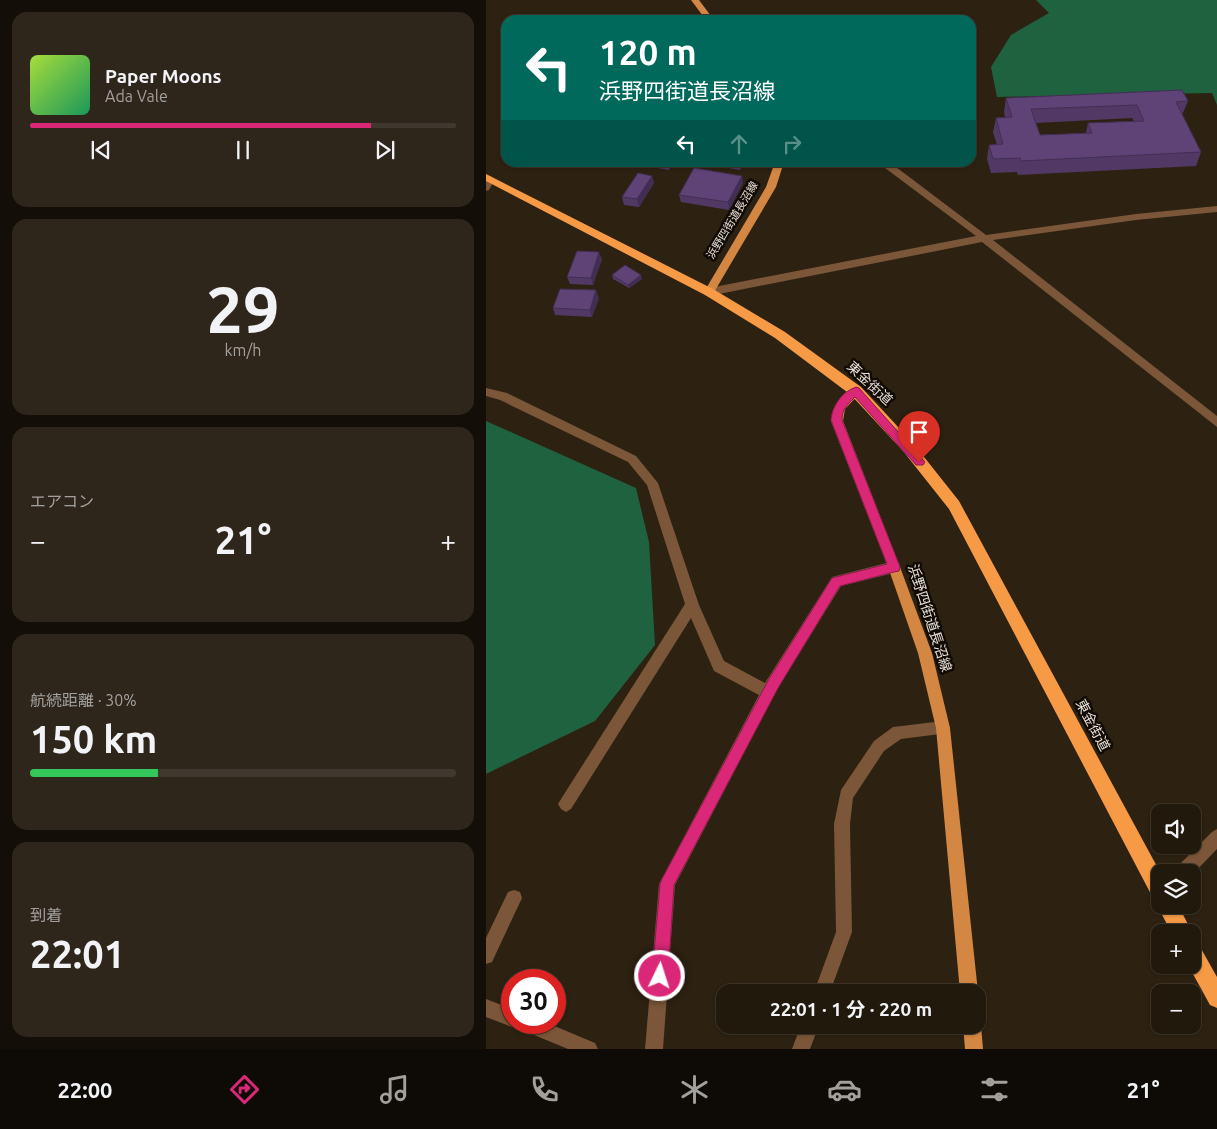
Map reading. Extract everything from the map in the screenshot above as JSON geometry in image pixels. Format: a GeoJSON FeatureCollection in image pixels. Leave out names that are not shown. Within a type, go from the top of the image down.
{"type":"FeatureCollection","features":[{"type":"Feature","properties":{"kind":"highway","name":"東金街道"},"geometry":{"type":"LineString","coordinates":[[487,182],[709,292],[780,335],[856,391],[908,447],[954,505],[1151,874]]}},
{"type":"Feature","properties":{"kind":"highway"},"geometry":{"type":"LineString","coordinates":[[1201,969],[1217,998]]}},
{"type":"Feature","properties":{"kind":"main road"},"geometry":{"type":"LineString","coordinates":[[695,0],[706,15]]}},
{"type":"Feature","properties":{"kind":"main road","name":"浜野四街道長沼線"},"geometry":{"type":"LineString","coordinates":[[709,292],[771,187],[778,167]]}},
{"type":"Feature","properties":{"kind":"main road","name":"浜野四街道長沼線"},"geometry":{"type":"LineString","coordinates":[[856,391],[840,407],[837,412],[837,420],[925,653],[943,728],[968,984]]}},
{"type":"Feature","properties":{"kind":"main road"},"geometry":{"type":"LineString","coordinates":[[973,1034],[974,1049]]}},
{"type":"Feature","properties":{"kind":"street"},"geometry":{"type":"LineString","coordinates":[[888,167],[984,238],[1217,423]]}},
{"type":"Feature","properties":{"kind":"street"},"geometry":{"type":"LineString","coordinates":[[709,292],[984,238],[1136,217],[1217,209]]}},
{"type":"Feature","properties":{"kind":"street"},"geometry":{"type":"LineString","coordinates":[[486,392],[503,396],[632,459],[652,482],[692,605],[719,666],[768,692]]}},
{"type":"Feature","properties":{"kind":"street"},"geometry":{"type":"LineString","coordinates":[[654,1049],[667,884],[768,692],[837,582],[894,567]]}},
{"type":"Feature","properties":{"kind":"street"},"geometry":{"type":"LineString","coordinates":[[566,804],[692,605]]}},
{"type":"Feature","properties":{"kind":"street"},"geometry":{"type":"LineString","coordinates":[[825,984],[844,932],[842,824],[846,795],[879,746],[898,732],[943,728]]}},
{"type":"Feature","properties":{"kind":"street"},"geometry":{"type":"LineString","coordinates":[[1192,864],[1217,837]]}},
{"type":"Feature","properties":{"kind":"street"},"geometry":{"type":"LineString","coordinates":[[486,956],[514,898]]}},
{"type":"Feature","properties":{"kind":"street"},"geometry":{"type":"LineString","coordinates":[[486,1008],[501,1014]]}},
{"type":"Feature","properties":{"kind":"street"},"geometry":{"type":"LineString","coordinates":[[553,1034],[590,1049]]}},
{"type":"Feature","properties":{"kind":"street"},"geometry":{"type":"LineString","coordinates":[[801,1049],[807,1034]]}},
{"type":"Feature","properties":{"kind":"green space"},"geometry":{"type":"Polygon","coordinates":[[[1036,0],[1217,0],[1217,105],[1212,93],[997,97],[991,67],[1011,35],[1049,13],[1036,0]]]}},
{"type":"Feature","properties":{"kind":"green space"},"geometry":{"type":"Polygon","coordinates":[[[486,421],[636,488],[649,542],[655,645],[595,721],[486,774],[486,421]]]}},
{"type":"Feature","properties":{"kind":"building"},"geometry":{"type":"Polygon","coordinates":[[[1182,90],[1188,101],[1176,102],[1201,152],[1021,161],[1020,158],[993,159],[989,145],[1003,144],[996,118],[1012,117],[1006,98],[1182,90]],[[1137,105],[1031,109],[1040,135],[1092,133],[1088,123],[1144,121],[1137,105]]]}},
{"type":"Feature","properties":{"kind":"building"},"geometry":{"type":"Polygon","coordinates":[[[694,168],[742,176],[728,202],[679,195],[694,168]]]}},
{"type":"Feature","properties":{"kind":"building"},"geometry":{"type":"Polygon","coordinates":[[[638,173],[652,176],[637,199],[622,197],[638,173]]]}},
{"type":"Feature","properties":{"kind":"building"},"geometry":{"type":"Polygon","coordinates":[[[577,251],[599,252],[591,278],[567,277],[577,251]]]}},
{"type":"Feature","properties":{"kind":"building"},"geometry":{"type":"Polygon","coordinates":[[[625,265],[641,275],[628,285],[612,275],[625,265]]]}},
{"type":"Feature","properties":{"kind":"building"},"geometry":{"type":"Polygon","coordinates":[[[560,289],[596,290],[590,310],[553,308],[560,289]]]}},
{"type":"Feature","properties":{"kind":"route"},"geometry":{"type":"LineString","coordinates":[[660,976],[667,884],[773,683],[837,582],[894,567],[837,420],[837,412],[843,402],[856,391],[908,447],[919,462]]}}]}
